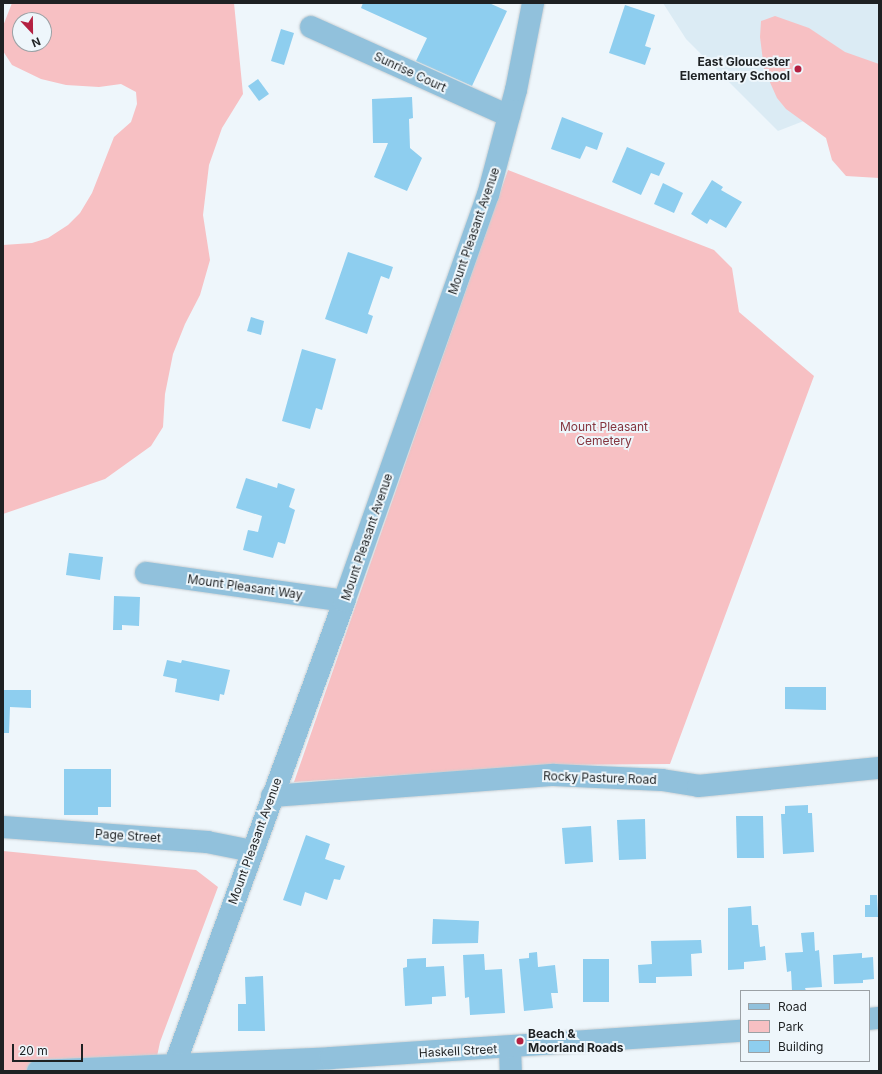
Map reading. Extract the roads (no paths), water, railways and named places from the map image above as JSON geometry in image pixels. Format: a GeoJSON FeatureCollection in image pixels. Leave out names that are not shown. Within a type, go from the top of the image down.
{"type":"FeatureCollection","features":[{"type":"Feature","properties":{"kind":"street","name":"Mount Pleasant Avenue"},"geometry":{"type":"LineString","coordinates":[[175,1064],[344,601],[488,195],[509,116],[533,3]]}},
{"type":"Feature","properties":{"kind":"street","name":"Sunrise Court"},"geometry":{"type":"LineString","coordinates":[[311,27],[509,116]]}},
{"type":"Feature","properties":{"kind":"street","name":"Mount Pleasant Way"},"geometry":{"type":"LineString","coordinates":[[146,573],[344,601]]}},
{"type":"Feature","properties":{"kind":"street","name":"Rocky Pasture Road"},"geometry":{"type":"LineString","coordinates":[[272,796],[554,775],[662,780],[698,786],[879,768]]}},
{"type":"Feature","properties":{"kind":"street","name":"Page Street"},"geometry":{"type":"LineString","coordinates":[[3,827],[207,842],[252,851]]}},
{"type":"Feature","properties":{"kind":"street","name":"Haskell Street"},"geometry":{"type":"LineString","coordinates":[[38,1071],[510,1048],[740,1031]]}},
{"type":"Feature","properties":{"kind":"street"},"geometry":{"type":"LineString","coordinates":[[510,1048],[511,1071]]}},
{"type":"Feature","properties":{"kind":"place","name":"East Gloucester Elementary School"},"geometry":{"type":"Point","coordinates":[798,69]}},
{"type":"Feature","properties":{"kind":"place","name":"Beach & Moorland Roads"},"geometry":{"type":"Point","coordinates":[520,1041]}},
{"type":"Feature","properties":{"kind":"park label","name":"Mount Pleasant Cemetery"},"geometry":{"type":"Point","coordinates":[604,434]}}]}
